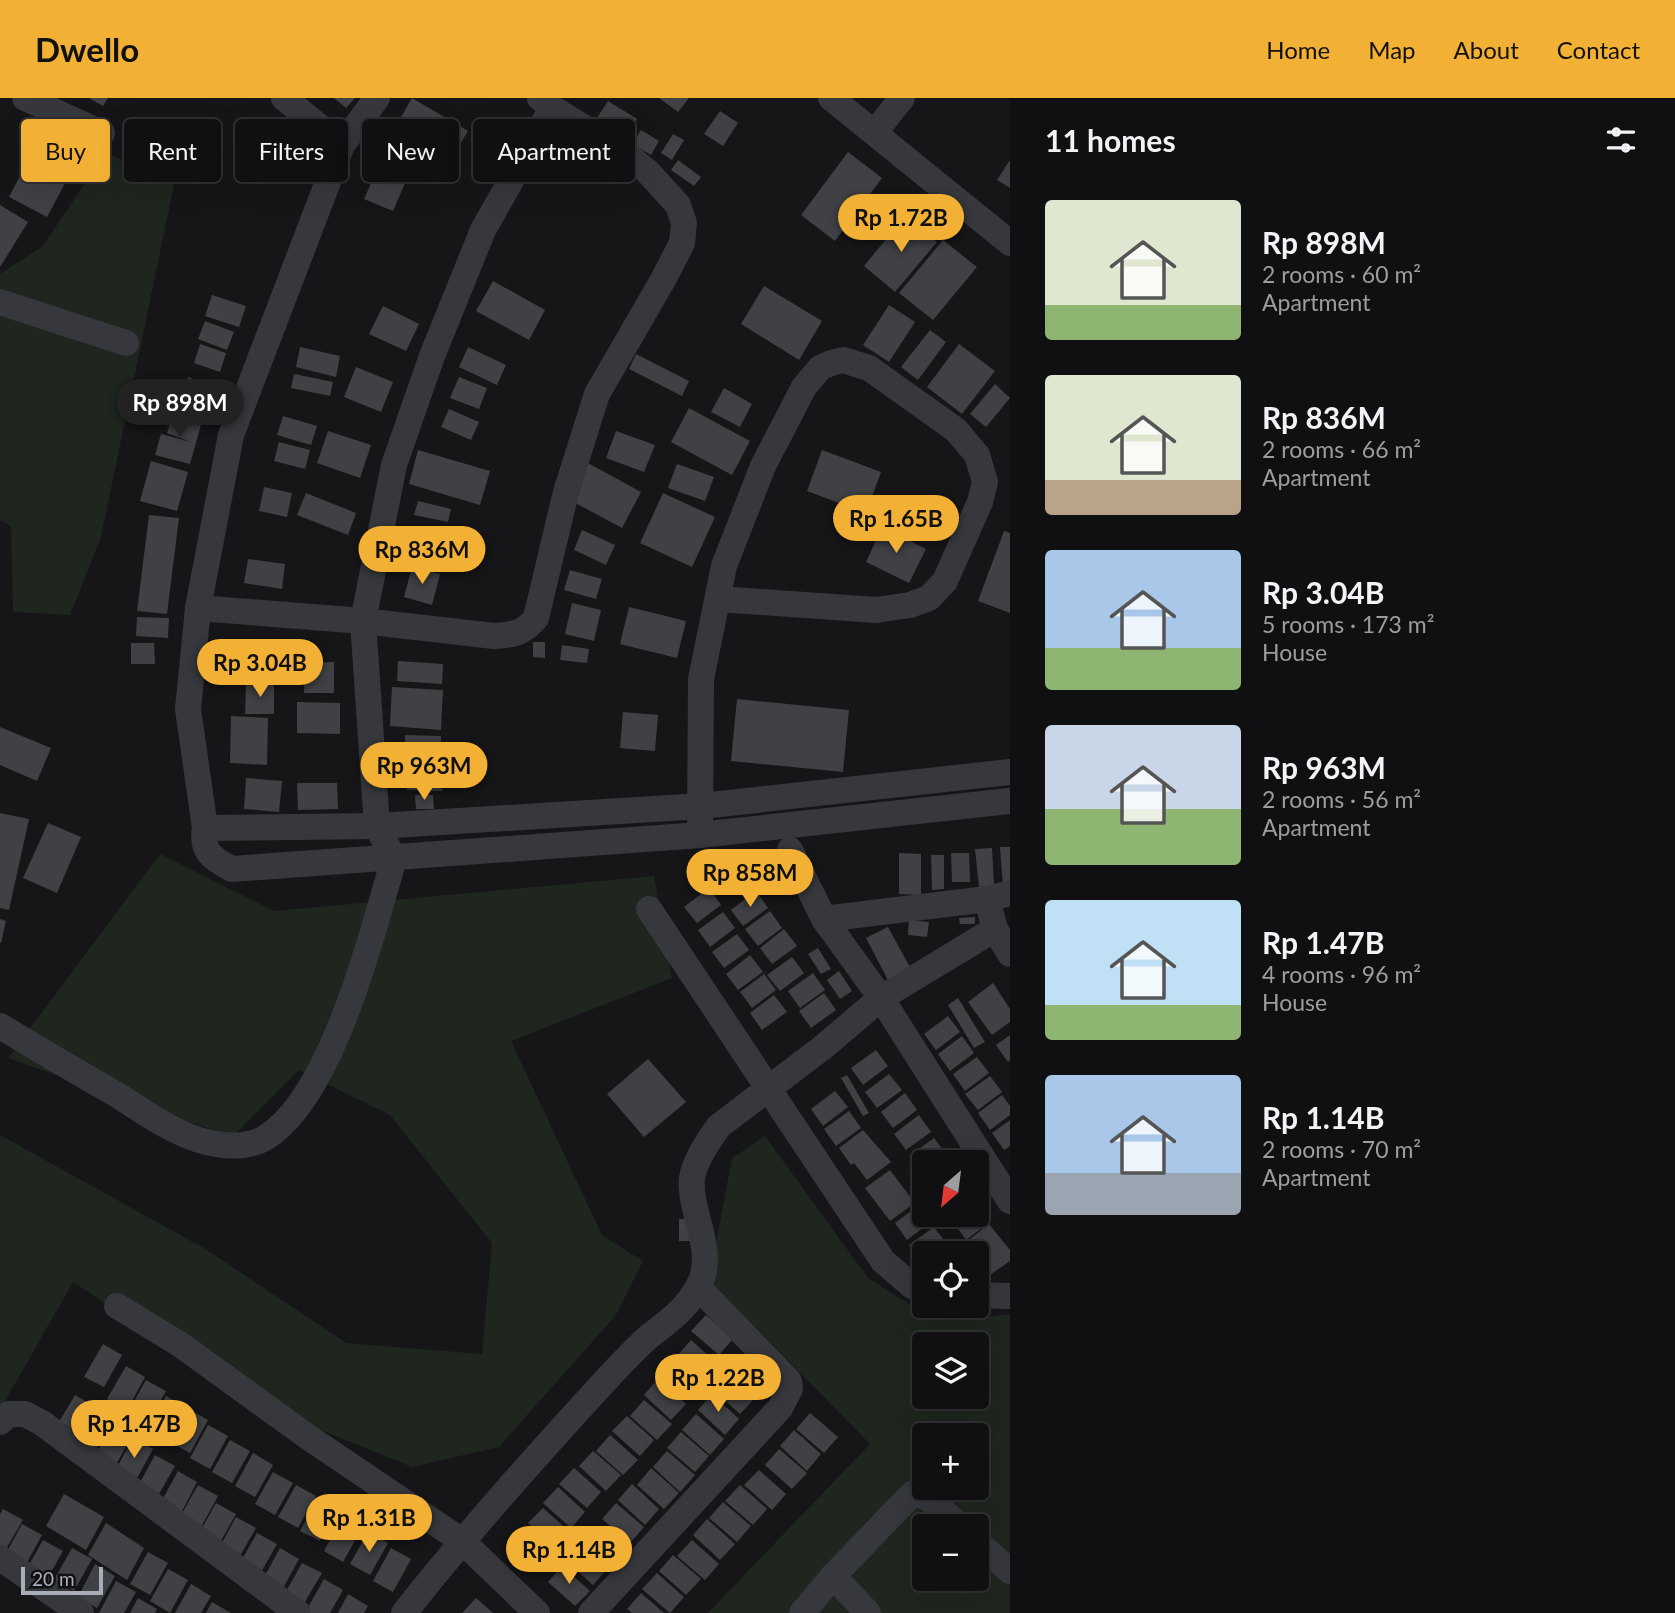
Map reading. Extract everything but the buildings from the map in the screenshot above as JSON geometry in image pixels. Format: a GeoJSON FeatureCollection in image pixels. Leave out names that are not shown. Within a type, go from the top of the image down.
{"type":"FeatureCollection","features":[{"type":"Feature","properties":{"kind":"street"},"geometry":{"type":"LineString","coordinates":[[284,98],[310,119]]}},
{"type":"Feature","properties":{"kind":"street"},"geometry":{"type":"LineString","coordinates":[[348,137],[377,98]]}},
{"type":"Feature","properties":{"kind":"street"},"geometry":{"type":"LineString","coordinates":[[831,98],[1010,243]]}},
{"type":"Feature","properties":{"kind":"street"},"geometry":{"type":"LineString","coordinates":[[875,132],[902,98]]}},
{"type":"Feature","properties":{"kind":"street"},"geometry":{"type":"LineString","coordinates":[[37,100],[74,119]]}},
{"type":"Feature","properties":{"kind":"street"},"geometry":{"type":"LineString","coordinates":[[0,1026],[159,1123],[190,1137],[235,1146],[263,1139],[288,1119],[313,1086],[329,1052],[360,972],[394,859],[377,826],[363,621],[394,465],[432,356],[483,230],[546,103],[621,150],[647,171],[678,205],[684,223],[682,243],[597,394],[566,492],[541,602],[536,618],[527,629],[512,636],[494,636],[363,621],[198,608]]}},
{"type":"Feature","properties":{"kind":"street"},"geometry":{"type":"LineString","coordinates":[[328,182],[231,435],[198,608],[188,709],[205,828],[205,850],[216,861],[232,869],[394,859],[700,835],[1010,801]]}},
{"type":"Feature","properties":{"kind":"street"},"geometry":{"type":"LineString","coordinates":[[0,302],[127,343]]}},
{"type":"Feature","properties":{"kind":"street"},"geometry":{"type":"LineString","coordinates":[[700,835],[701,679],[724,566],[763,466],[804,387],[820,368],[843,360],[869,368],[956,430],[976,455],[985,482],[980,502],[945,581],[929,598],[910,606],[876,610],[718,599]]}},
{"type":"Feature","properties":{"kind":"street"},"geometry":{"type":"LineString","coordinates":[[205,828],[377,826],[702,806],[1010,772]]}},
{"type":"Feature","properties":{"kind":"street"},"geometry":{"type":"LineString","coordinates":[[790,849],[824,919],[881,998],[1010,1201]]}},
{"type":"Feature","properties":{"kind":"street"},"geometry":{"type":"LineString","coordinates":[[824,919],[998,896],[995,929],[1010,954]]}},
{"type":"Feature","properties":{"kind":"street"},"geometry":{"type":"LineString","coordinates":[[649,909],[883,1261],[912,1286]]}},
{"type":"Feature","properties":{"kind":"street"},"geometry":{"type":"LineString","coordinates":[[404,1613],[462,1541],[606,1380],[645,1340],[672,1320],[698,1287],[703,1274],[704,1255],[692,1177],[706,1143],[719,1126],[822,1048],[881,998],[995,929]]}},
{"type":"Feature","properties":{"kind":"street"},"geometry":{"type":"LineString","coordinates":[[0,1044],[27,1042]]}},
{"type":"Feature","properties":{"kind":"street"},"geometry":{"type":"LineString","coordinates":[[591,1613],[779,1408],[790,1389],[789,1381],[698,1287]]}},
{"type":"Feature","properties":{"kind":"street"},"geometry":{"type":"LineString","coordinates":[[989,1296],[1010,1296]]}},
{"type":"Feature","properties":{"kind":"street"},"geometry":{"type":"LineString","coordinates":[[117,1306],[181,1345],[308,1437],[462,1541],[537,1613]]}},
{"type":"Feature","properties":{"kind":"street"},"geometry":{"type":"LineString","coordinates":[[0,1422],[9,1414],[25,1415],[42,1423],[298,1613]]}},
{"type":"Feature","properties":{"kind":"street"},"geometry":{"type":"LineString","coordinates":[[802,1613],[833,1576],[912,1494],[928,1498],[946,1514]]}},
{"type":"Feature","properties":{"kind":"street"},"geometry":{"type":"LineString","coordinates":[[989,1552],[1010,1571]]}},
{"type":"Feature","properties":{"kind":"street"},"geometry":{"type":"LineString","coordinates":[[0,1558],[81,1613]]}},
{"type":"Feature","properties":{"kind":"street"},"geometry":{"type":"LineString","coordinates":[[833,1576],[868,1613]]}},
{"type":"Feature","properties":{"kind":"shaded area"},"geometry":{"type":"Polygon","coordinates":[[[110,154],[124,161],[124,182],[168,182],[174,185],[101,537],[70,615],[13,612],[11,526],[0,520],[0,274],[43,246],[86,182],[110,182],[110,154]]]}},
{"type":"Feature","properties":{"kind":"shaded area"},"geometry":{"type":"Polygon","coordinates":[[[160,854],[274,911],[654,876],[672,978],[511,1041],[602,1235],[643,1261],[616,1315],[499,1447],[412,1467],[271,1410],[73,1282],[0,1410],[0,1135],[202,1247],[346,1343],[482,1354],[492,1243],[390,1115],[299,1070],[232,1137],[8,1058],[160,854]]]}},
{"type":"Feature","properties":{"kind":"shaded area"},"geometry":{"type":"Polygon","coordinates":[[[765,1136],[868,1278],[912,1306],[912,1318],[989,1318],[1010,1314],[1010,1613],[708,1613],[870,1444],[709,1280],[732,1158],[765,1136]]]}}]}
